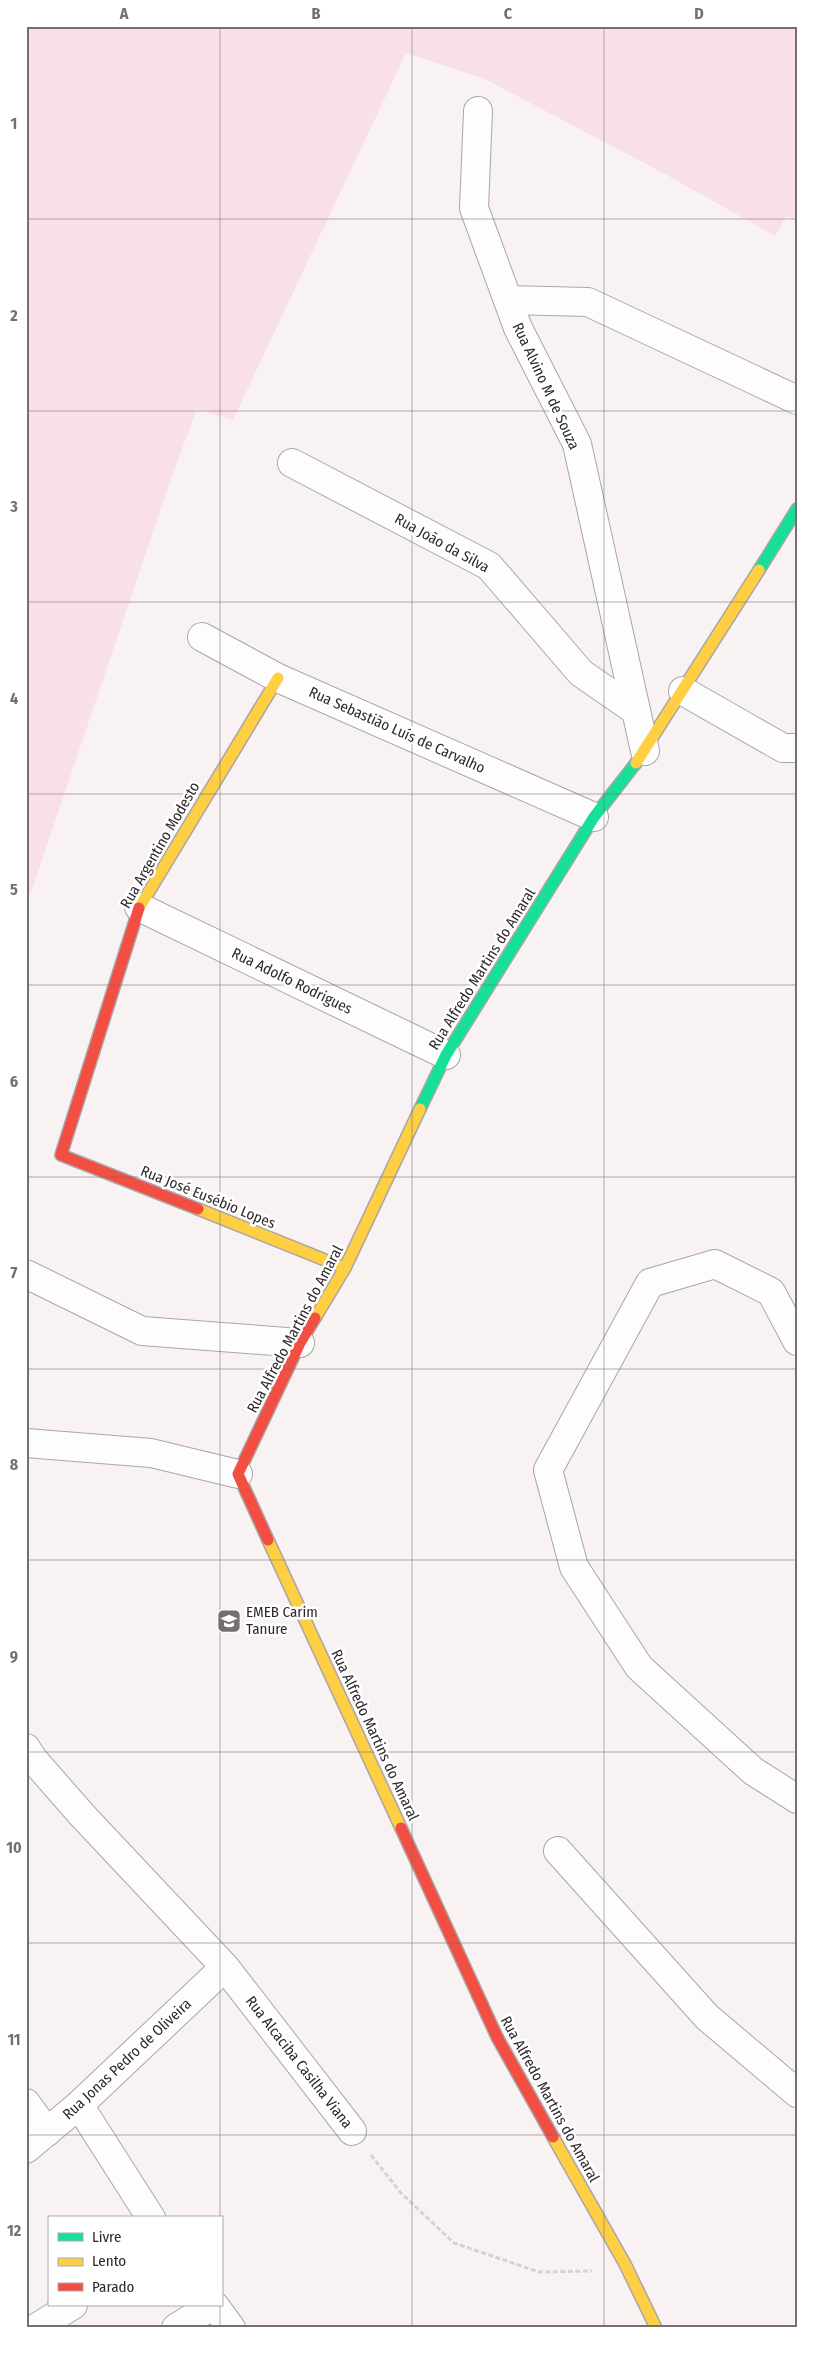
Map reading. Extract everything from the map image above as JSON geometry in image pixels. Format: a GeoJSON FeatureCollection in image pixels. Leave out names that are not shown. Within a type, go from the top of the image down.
{"type":"FeatureCollection","features":[{"type":"Feature","properties":{"kind":"street","name":"Rua Alvino M de Souza"},"geometry":{"type":"LineString","coordinates":[[478,111],[474,208],[518,328],[577,444],[645,751]]}},
{"type":"Feature","properties":{"kind":"street"},"geometry":{"type":"LineString","coordinates":[[508,300],[588,302],[797,400]]}},
{"type":"Feature","properties":{"kind":"street","name":"Rua João da Silva"},"geometry":{"type":"LineString","coordinates":[[292,463],[489,566],[581,672],[636,711]]}},
{"type":"Feature","properties":{"kind":"street","name":"Rua Alfredo Martins do Amaral"},"geometry":{"type":"LineString","coordinates":[[656,2328],[625,2264],[497,2037],[238,1474],[300,1343],[344,1268],[446,1055],[594,817],[645,751],[797,509]]}},
{"type":"Feature","properties":{"kind":"street","name":"Rua Sebastião Luís de Carvalho"},"geometry":{"type":"LineString","coordinates":[[202,637],[278,678],[594,817]]}},
{"type":"Feature","properties":{"kind":"street","name":"Rua Argentino Modesto"},"geometry":{"type":"LineString","coordinates":[[60,1155],[139,907],[278,678]]}},
{"type":"Feature","properties":{"kind":"street"},"geometry":{"type":"LineString","coordinates":[[683,691],[784,748],[797,748]]}},
{"type":"Feature","properties":{"kind":"street","name":"Rua Adolfo Rodrigues"},"geometry":{"type":"LineString","coordinates":[[139,907],[446,1055]]}},
{"type":"Feature","properties":{"kind":"street","name":"Rua José Eusébio Lopes"},"geometry":{"type":"LineString","coordinates":[[60,1155],[344,1268]]}},
{"type":"Feature","properties":{"kind":"street"},"geometry":{"type":"LineString","coordinates":[[797,1341],[771,1292],[715,1264],[650,1282],[548,1470],[574,1568],[639,1667],[753,1771],[797,1799]]}},
{"type":"Feature","properties":{"kind":"street"},"geometry":{"type":"LineString","coordinates":[[26,1274],[142,1330],[300,1343]]}},
{"type":"Feature","properties":{"kind":"street"},"geometry":{"type":"LineString","coordinates":[[26,1442],[151,1453],[238,1474]]}},
{"type":"Feature","properties":{"kind":"street","name":"Rua Alcaciba Casilha Viana"},"geometry":{"type":"LineString","coordinates":[[26,1748],[33,1759],[82,1815],[225,1967],[352,2131]]}},
{"type":"Feature","properties":{"kind":"street"},"geometry":{"type":"LineString","coordinates":[[558,1851],[707,2017],[797,2093]]}},
{"type":"Feature","properties":{"kind":"street","name":"Rua Jonas Pedro de Oliveira"},"geometry":{"type":"LineString","coordinates":[[36,2141],[79,2105],[225,1967]]}},
{"type":"Feature","properties":{"kind":"street"},"geometry":{"type":"LineString","coordinates":[[26,2103],[36,2141]]}},
{"type":"Feature","properties":{"kind":"street"},"geometry":{"type":"LineString","coordinates":[[79,2105],[149,2216]]}},
{"type":"Feature","properties":{"kind":"street"},"geometry":{"type":"LineString","coordinates":[[36,2328],[71,2306]]}},
{"type":"Feature","properties":{"kind":"street"},"geometry":{"type":"LineString","coordinates":[[176,2328],[211,2306]]}},
{"type":"Feature","properties":{"kind":"street"},"geometry":{"type":"LineString","coordinates":[[214,2306],[231,2328]]}},
{"type":"Feature","properties":{"kind":"path","name":"Rua Alcaciba Casilha Viana"},"geometry":{"type":"LineString","coordinates":[[352,2131],[401,2193],[454,2243],[539,2272],[585,2273],[625,2264]]}},
{"type":"Feature","properties":{"kind":"shaded area"},"geometry":{"type":"Polygon","coordinates":[[[26,26],[797,26],[797,221],[786,216],[775,236],[665,174],[485,79],[406,53],[233,420],[197,409],[172,476],[26,907],[26,26]]]}},
{"type":"Feature","properties":{"kind":"traffic: fast"},"geometry":{"type":"LineString","coordinates":[[759,570],[797,509]]}},
{"type":"Feature","properties":{"kind":"traffic: fast"},"geometry":{"type":"LineString","coordinates":[[420,1109],[446,1055],[594,817],[636,763]]}},
{"type":"Feature","properties":{"kind":"traffic: slow"},"geometry":{"type":"LineString","coordinates":[[636,763],[759,570]]}},
{"type":"Feature","properties":{"kind":"traffic: slow"},"geometry":{"type":"LineString","coordinates":[[139,908],[278,678]]}},
{"type":"Feature","properties":{"kind":"traffic: slow"},"geometry":{"type":"LineString","coordinates":[[315,1318],[345,1268],[420,1109]]}},
{"type":"Feature","properties":{"kind":"traffic: slow"},"geometry":{"type":"LineString","coordinates":[[198,1209],[345,1268]]}},
{"type":"Feature","properties":{"kind":"traffic: slow"},"geometry":{"type":"LineString","coordinates":[[268,1540],[401,1828]]}},
{"type":"Feature","properties":{"kind":"traffic: slow"},"geometry":{"type":"LineString","coordinates":[[553,2137],[625,2264],[656,2328]]}},
{"type":"Feature","properties":{"kind":"traffic: jam"},"geometry":{"type":"LineString","coordinates":[[139,908],[61,1155],[198,1209]]}},
{"type":"Feature","properties":{"kind":"traffic: jam"},"geometry":{"type":"LineString","coordinates":[[268,1540],[238,1474],[300,1343],[315,1318]]}},
{"type":"Feature","properties":{"kind":"traffic: jam"},"geometry":{"type":"LineString","coordinates":[[401,1828],[497,2037],[553,2137]]}},
{"type":"Feature","properties":{"kind":"place","name":"EMEB Carim Tanure"},"geometry":{"type":"Point","coordinates":[229,1621]}}]}
